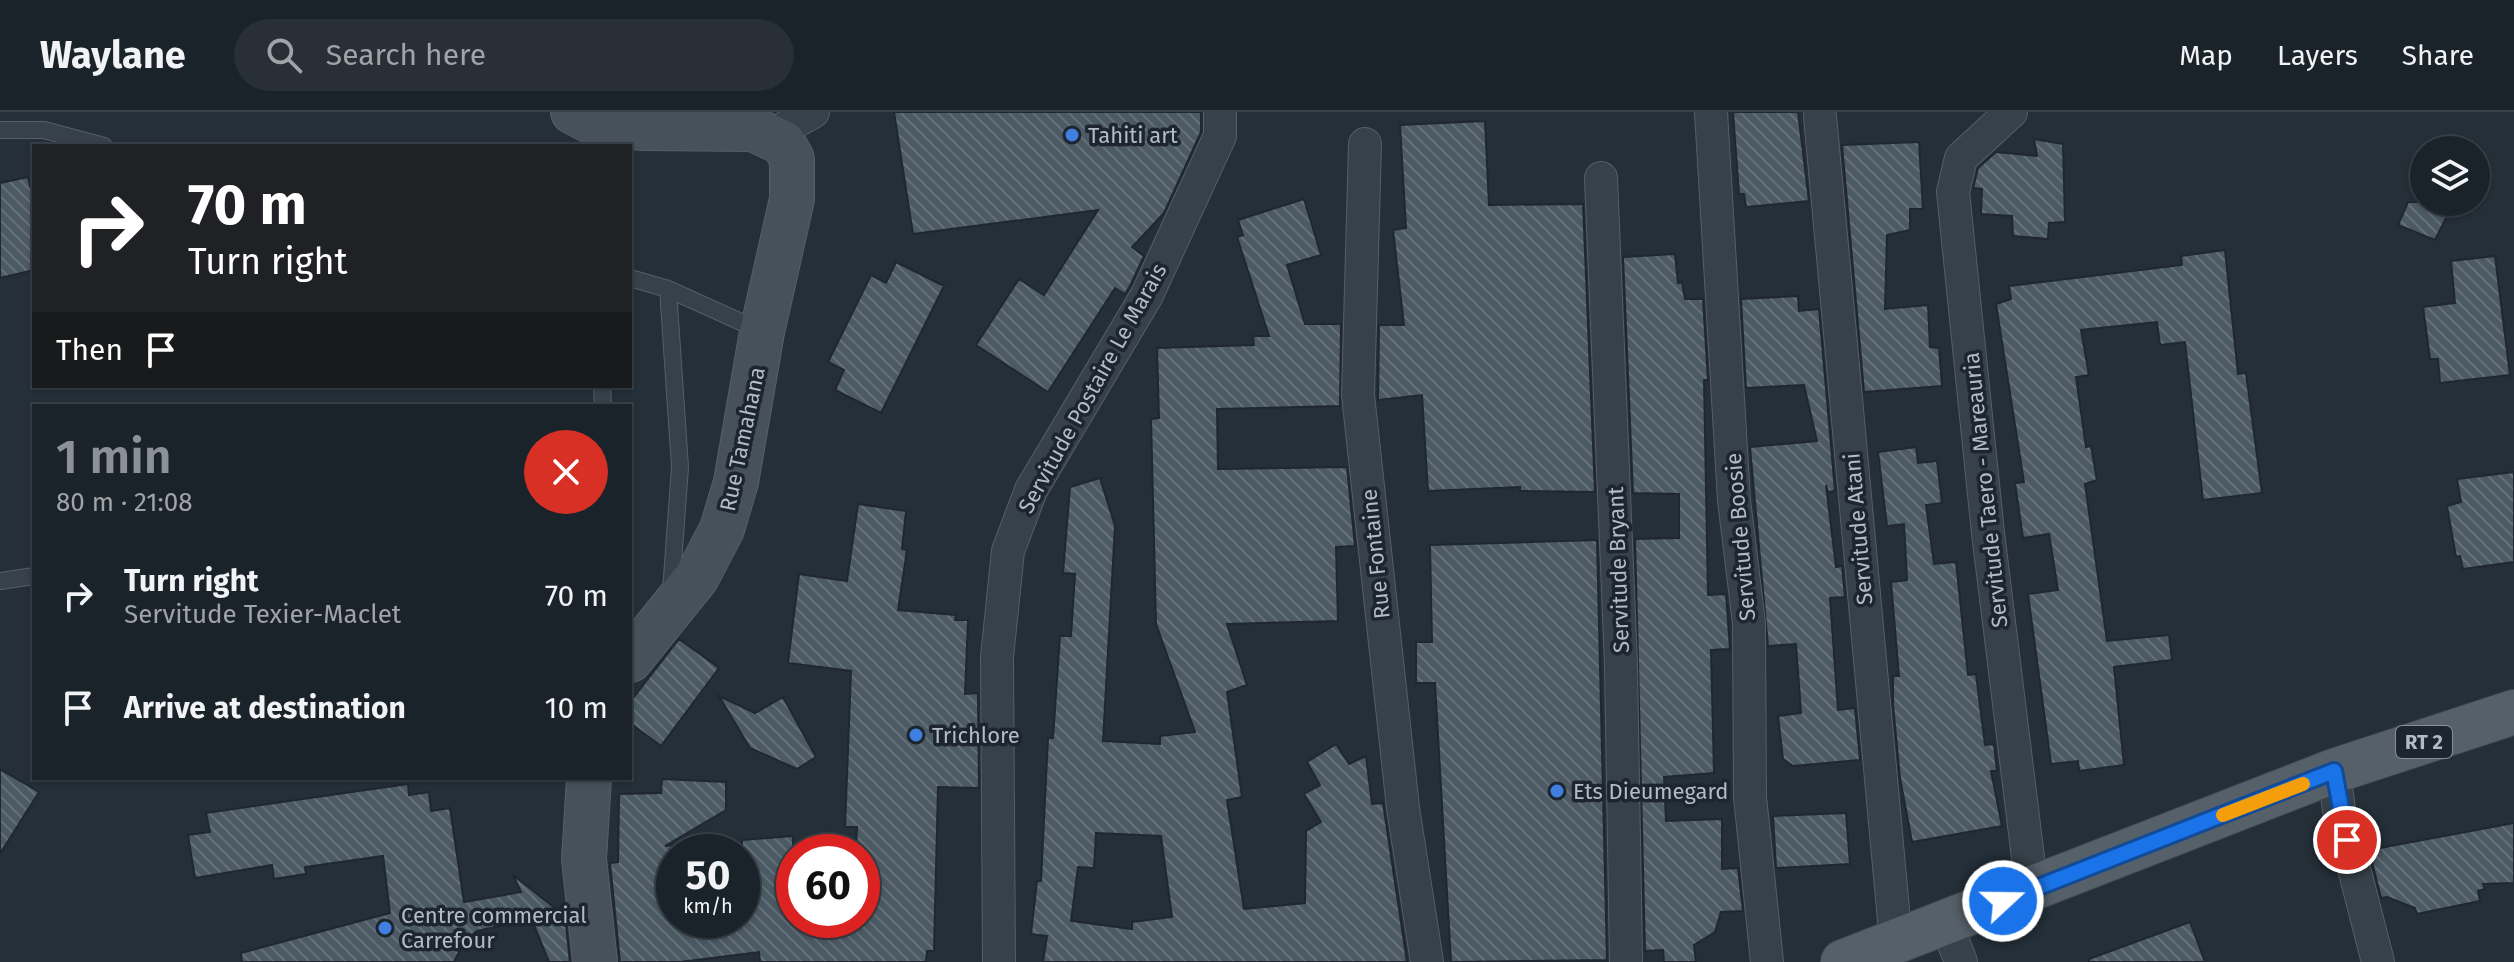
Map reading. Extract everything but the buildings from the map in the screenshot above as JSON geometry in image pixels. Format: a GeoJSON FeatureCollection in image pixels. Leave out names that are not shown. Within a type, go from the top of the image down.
{"type":"FeatureCollection","features":[{"type":"Feature","properties":{"kind":"main road","name":"RT 2"},"geometry":{"type":"LineString","coordinates":[[1843,962],[1896,942],[1954,942],[2032,890],[2334,771],[2514,712]]}},
{"type":"Feature","properties":{"kind":"street"},"geometry":{"type":"LineString","coordinates":[[573,112],[594,123],[644,128],[754,125],[813,112]]}},
{"type":"Feature","properties":{"kind":"street","name":"Servitude Postaire Le Marais"},"geometry":{"type":"LineString","coordinates":[[999,962],[997,657],[1008,551],[1031,490],[1147,295],[1220,136],[1220,112]]}},
{"type":"Feature","properties":{"kind":"street","name":"Servitude Boosie"},"geometry":{"type":"LineString","coordinates":[[1711,112],[1734,500],[1749,623],[1750,797],[1767,962]]}},
{"type":"Feature","properties":{"kind":"street","name":"Servitude Taero - Mareauria"},"geometry":{"type":"LineString","coordinates":[[2011,112],[1961,158],[1953,192],[1988,533],[2032,890]]}},
{"type":"Feature","properties":{"kind":"street","name":"Servitude Atani"},"geometry":{"type":"LineString","coordinates":[[1820,116],[1896,942]]}},
{"type":"Feature","properties":{"kind":"street","name":"Rue Tamahana"},"geometry":{"type":"LineString","coordinates":[[632,657],[697,577],[722,529],[736,482],[762,332],[792,199],[792,159],[783,143],[754,125]]}},
{"type":"Feature","properties":{"kind":"street","name":"Rue Fontaine"},"geometry":{"type":"LineString","coordinates":[[1365,144],[1358,395],[1403,808],[1427,962]]}},
{"type":"Feature","properties":{"kind":"street","name":"Servitude Bryant"},"geometry":{"type":"LineString","coordinates":[[1601,178],[1621,664],[1626,962]]}},
{"type":"Feature","properties":{"kind":"street"},"geometry":{"type":"LineString","coordinates":[[2334,771],[2339,810],[2378,962]]}},
{"type":"Feature","properties":{"kind":"street"},"geometry":{"type":"LineString","coordinates":[[589,780],[584,859],[595,962]]}},
{"type":"Feature","properties":{"kind":"lane"},"geometry":{"type":"LineString","coordinates":[[0,130],[44,130],[96,144]]}},
{"type":"Feature","properties":{"kind":"lane"},"geometry":{"type":"LineString","coordinates":[[632,279],[668,289],[762,332]]}},
{"type":"Feature","properties":{"kind":"lane"},"geometry":{"type":"LineString","coordinates":[[668,289],[680,467],[669,611]]}},
{"type":"Feature","properties":{"kind":"lane"},"geometry":{"type":"LineString","coordinates":[[0,581],[32,576]]}},
{"type":"Feature","properties":{"kind":"slow traffic"},"geometry":{"type":"LineString","coordinates":[[2223,815],[2303,784]]}},
{"type":"Feature","properties":{"kind":"place","name":"Tahiti art"},"geometry":{"type":"Point","coordinates":[1072,135]}},
{"type":"Feature","properties":{"kind":"place","name":"Trichlore"},"geometry":{"type":"Point","coordinates":[916,735]}},
{"type":"Feature","properties":{"kind":"place","name":"Ets Dieumegard"},"geometry":{"type":"Point","coordinates":[1557,791]}},
{"type":"Feature","properties":{"kind":"place","name":"Centre commercial Carrefour"},"geometry":{"type":"Point","coordinates":[385,928]}},
{"type":"Feature","properties":{"kind":"route"},"geometry":{"type":"LineString","coordinates":[[2003,901],[2334,771],[2347,840]]}}]}
